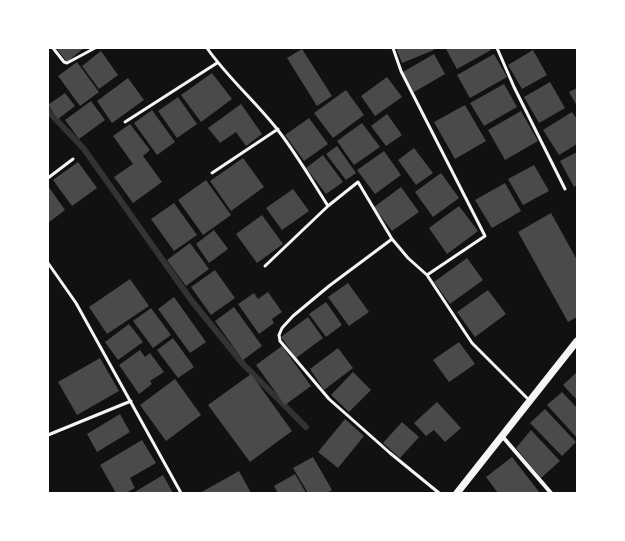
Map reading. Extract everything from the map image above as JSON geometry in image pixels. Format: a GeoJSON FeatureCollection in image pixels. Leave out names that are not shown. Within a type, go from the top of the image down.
{"type":"FeatureCollection","features":[{"type":"Feature","properties":{"kind":"street"},"geometry":{"type":"LineString","coordinates":[[457,493],[577,341]]}},
{"type":"Feature","properties":{"kind":"street"},"geometry":{"type":"LineString","coordinates":[[502,436],[552,493]]}},
{"type":"Feature","properties":{"kind":"lane"},"geometry":{"type":"LineString","coordinates":[[53,48],[64,62],[67,63],[95,48]]}},
{"type":"Feature","properties":{"kind":"lane"},"geometry":{"type":"LineString","coordinates":[[207,48],[217,63],[240,86],[278,129],[328,206]]}},
{"type":"Feature","properties":{"kind":"lane"},"geometry":{"type":"LineString","coordinates":[[393,48],[401,71],[485,236],[427,275]]}},
{"type":"Feature","properties":{"kind":"lane"},"geometry":{"type":"LineString","coordinates":[[497,48],[514,87],[565,189]]}},
{"type":"Feature","properties":{"kind":"lane"},"geometry":{"type":"LineString","coordinates":[[125,122],[217,63]]}},
{"type":"Feature","properties":{"kind":"lane"},"geometry":{"type":"LineString","coordinates":[[212,173],[278,129]]}},
{"type":"Feature","properties":{"kind":"lane"},"geometry":{"type":"LineString","coordinates":[[48,178],[73,158]]}},
{"type":"Feature","properties":{"kind":"lane"},"geometry":{"type":"LineString","coordinates":[[265,266],[328,206],[358,182],[392,239],[408,258],[427,275],[472,343],[530,401]]}},
{"type":"Feature","properties":{"kind":"lane"},"geometry":{"type":"LineString","coordinates":[[392,239],[292,316],[282,328],[279,335],[280,341],[329,399],[390,453],[439,493]]}},
{"type":"Feature","properties":{"kind":"lane"},"geometry":{"type":"LineString","coordinates":[[48,263],[76,302],[181,493]]}},
{"type":"Feature","properties":{"kind":"lane"},"geometry":{"type":"LineString","coordinates":[[48,435],[131,401]]}},
{"type":"Feature","properties":{"kind":"building"},"geometry":{"type":"Polygon","coordinates":[[[56,48],[84,48],[67,62],[56,48]]]}},
{"type":"Feature","properties":{"kind":"building"},"geometry":{"type":"Polygon","coordinates":[[[396,48],[434,48],[434,50],[402,63],[396,48]]]}},
{"type":"Feature","properties":{"kind":"building"},"geometry":{"type":"Polygon","coordinates":[[[489,48],[491,50],[457,69],[446,49],[489,48]]]}},
{"type":"Feature","properties":{"kind":"building"},"geometry":{"type":"Polygon","coordinates":[[[302,49],[332,96],[317,106],[287,58],[302,49]]]}},
{"type":"Feature","properties":{"kind":"building"},"geometry":{"type":"Polygon","coordinates":[[[533,50],[547,75],[522,89],[508,65],[533,50]]]}},
{"type":"Feature","properties":{"kind":"building"},"geometry":{"type":"Polygon","coordinates":[[[101,51],[118,75],[99,89],[82,66],[101,51]]]}},
{"type":"Feature","properties":{"kind":"building"},"geometry":{"type":"Polygon","coordinates":[[[434,54],[445,74],[414,92],[403,72],[434,54]]]}},
{"type":"Feature","properties":{"kind":"building"},"geometry":{"type":"Polygon","coordinates":[[[494,54],[507,77],[470,98],[457,75],[494,54]]]}},
{"type":"Feature","properties":{"kind":"building"},"geometry":{"type":"Polygon","coordinates":[[[77,62],[99,92],[80,106],[58,76],[77,62]]]}},
{"type":"Feature","properties":{"kind":"building"},"geometry":{"type":"Polygon","coordinates":[[[212,73],[232,99],[201,122],[181,95],[212,73]]]}},
{"type":"Feature","properties":{"kind":"building"},"geometry":{"type":"Polygon","coordinates":[[[387,77],[402,97],[375,116],[361,96],[387,77]]]}},
{"type":"Feature","properties":{"kind":"building"},"geometry":{"type":"Polygon","coordinates":[[[128,78],[144,100],[112,123],[97,101],[128,78]]]}},
{"type":"Feature","properties":{"kind":"building"},"geometry":{"type":"Polygon","coordinates":[[[550,82],[565,108],[539,123],[524,97],[550,82]]]}},
{"type":"Feature","properties":{"kind":"building"},"geometry":{"type":"Polygon","coordinates":[[[504,84],[517,107],[484,126],[470,103],[504,84]]]}},
{"type":"Feature","properties":{"kind":"building"},"geometry":{"type":"Polygon","coordinates":[[[577,88],[577,106],[569,92],[577,88]]]}},
{"type":"Feature","properties":{"kind":"building"},"geometry":{"type":"Polygon","coordinates":[[[346,90],[364,115],[333,138],[314,113],[346,90]]]}},
{"type":"Feature","properties":{"kind":"building"},"geometry":{"type":"Polygon","coordinates":[[[65,93],[75,106],[58,119],[48,105],[65,93]]]}},
{"type":"Feature","properties":{"kind":"building"},"geometry":{"type":"Polygon","coordinates":[[[178,97],[197,124],[177,138],[158,111],[178,97]]]}},
{"type":"Feature","properties":{"kind":"building"},"geometry":{"type":"Polygon","coordinates":[[[91,101],[105,120],[79,139],[65,120],[91,101]]]}},
{"type":"Feature","properties":{"kind":"building"},"geometry":{"type":"Polygon","coordinates":[[[241,104],[262,134],[246,146],[236,132],[220,143],[208,128],[241,104]]]}},
{"type":"Feature","properties":{"kind":"building"},"geometry":{"type":"Polygon","coordinates":[[[465,105],[486,141],[455,159],[434,122],[465,105]]]}},
{"type":"Feature","properties":{"kind":"building"},"geometry":{"type":"Polygon","coordinates":[[[152,110],[175,142],[157,155],[134,123],[152,110]]]}},
{"type":"Feature","properties":{"kind":"building"},"geometry":{"type":"Polygon","coordinates":[[[521,111],[538,141],[505,160],[488,130],[521,111]]]}},
{"type":"Feature","properties":{"kind":"building"},"geometry":{"type":"Polygon","coordinates":[[[572,112],[577,119],[577,144],[559,155],[543,130],[572,112]]]}},
{"type":"Feature","properties":{"kind":"building"},"geometry":{"type":"Polygon","coordinates":[[[387,114],[402,135],[386,146],[371,126],[387,114]]]}},
{"type":"Feature","properties":{"kind":"building"},"geometry":{"type":"Polygon","coordinates":[[[309,118],[328,144],[304,161],[285,135],[309,118]]]}},
{"type":"Feature","properties":{"kind":"building"},"geometry":{"type":"Polygon","coordinates":[[[362,123],[380,147],[354,165],[337,141],[362,123]]]}},
{"type":"Feature","properties":{"kind":"building"},"geometry":{"type":"Polygon","coordinates":[[[130,124],[150,150],[143,156],[162,182],[133,203],[114,177],[133,164],[113,136],[130,124]]]}},
{"type":"Feature","properties":{"kind":"building"},"geometry":{"type":"Polygon","coordinates":[[[337,146],[356,173],[346,180],[326,154],[337,146]]]}},
{"type":"Feature","properties":{"kind":"building"},"geometry":{"type":"Polygon","coordinates":[[[414,148],[433,173],[416,185],[398,160],[414,148]]]}},
{"type":"Feature","properties":{"kind":"building"},"geometry":{"type":"Polygon","coordinates":[[[384,151],[401,175],[375,194],[357,170],[384,151]]]}},
{"type":"Feature","properties":{"kind":"building"},"geometry":{"type":"Polygon","coordinates":[[[577,152],[577,185],[574,187],[560,161],[577,152]]]}},
{"type":"Feature","properties":{"kind":"building"},"geometry":{"type":"Polygon","coordinates":[[[323,155],[343,182],[326,194],[306,168],[323,155]]]}},
{"type":"Feature","properties":{"kind":"building"},"geometry":{"type":"Polygon","coordinates":[[[243,158],[264,187],[231,211],[210,181],[243,158]]]}},
{"type":"Feature","properties":{"kind":"building"},"geometry":{"type":"Polygon","coordinates":[[[78,162],[97,188],[72,206],[53,180],[78,162]]]}},
{"type":"Feature","properties":{"kind":"building"},"geometry":{"type":"Polygon","coordinates":[[[534,165],[549,191],[523,205],[508,179],[534,165]]]}},
{"type":"Feature","properties":{"kind":"building"},"geometry":{"type":"Polygon","coordinates":[[[441,173],[459,198],[433,217],[415,192],[441,173]]]}},
{"type":"Feature","properties":{"kind":"building"},"geometry":{"type":"Polygon","coordinates":[[[206,180],[231,215],[203,235],[178,200],[206,180]]]}},
{"type":"Feature","properties":{"kind":"building"},"geometry":{"type":"Polygon","coordinates":[[[505,183],[521,211],[492,228],[475,200],[505,183]]]}},
{"type":"Feature","properties":{"kind":"building"},"geometry":{"type":"Polygon","coordinates":[[[48,186],[65,210],[48,223],[48,186]]]}},
{"type":"Feature","properties":{"kind":"building"},"geometry":{"type":"Polygon","coordinates":[[[401,187],[419,212],[392,231],[374,207],[401,187]]]}},
{"type":"Feature","properties":{"kind":"building"},"geometry":{"type":"Polygon","coordinates":[[[293,189],[309,211],[282,230],[266,208],[293,189]]]}},
{"type":"Feature","properties":{"kind":"building"},"geometry":{"type":"Polygon","coordinates":[[[174,203],[197,235],[174,251],[151,219],[174,203]]]}},
{"type":"Feature","properties":{"kind":"building"},"geometry":{"type":"Polygon","coordinates":[[[459,206],[478,231],[447,254],[429,228],[459,206]]]}},
{"type":"Feature","properties":{"kind":"building"},"geometry":{"type":"Polygon","coordinates":[[[551,213],[577,260],[577,317],[568,322],[518,232],[551,213]]]}},
{"type":"Feature","properties":{"kind":"building"},"geometry":{"type":"Polygon","coordinates":[[[262,215],[283,244],[257,263],[236,234],[262,215]]]}},
{"type":"Feature","properties":{"kind":"building"},"geometry":{"type":"Polygon","coordinates":[[[214,230],[228,249],[209,263],[196,244],[214,230]]]}},
{"type":"Feature","properties":{"kind":"building"},"geometry":{"type":"Polygon","coordinates":[[[190,243],[209,269],[186,286],[167,260],[190,243]]]}},
{"type":"Feature","properties":{"kind":"building"},"geometry":{"type":"Polygon","coordinates":[[[467,258],[483,280],[450,304],[434,282],[467,258]]]}},
{"type":"Feature","properties":{"kind":"building"},"geometry":{"type":"Polygon","coordinates":[[[215,270],[235,298],[211,315],[191,287],[215,270]]]}},
{"type":"Feature","properties":{"kind":"building"},"geometry":{"type":"Polygon","coordinates":[[[130,279],[149,306],[107,334],[89,307],[130,279]]]}},
{"type":"Feature","properties":{"kind":"building"},"geometry":{"type":"Polygon","coordinates":[[[348,283],[369,312],[349,326],[328,297],[348,283]]]}},
{"type":"Feature","properties":{"kind":"building"},"geometry":{"type":"Polygon","coordinates":[[[488,290],[506,314],[475,337],[457,312],[488,290]]]}},
{"type":"Feature","properties":{"kind":"building"},"geometry":{"type":"Polygon","coordinates":[[[268,292],[282,312],[272,319],[274,323],[259,334],[238,304],[254,293],[258,299],[268,292]]]}},
{"type":"Feature","properties":{"kind":"building"},"geometry":{"type":"Polygon","coordinates":[[[174,297],[206,342],[190,353],[158,309],[174,297]]]}},
{"type":"Feature","properties":{"kind":"building"},"geometry":{"type":"Polygon","coordinates":[[[326,302],[342,325],[326,337],[309,314],[326,302]]]}},
{"type":"Feature","properties":{"kind":"building"},"geometry":{"type":"Polygon","coordinates":[[[234,307],[262,346],[243,360],[215,321],[234,307]]]}},
{"type":"Feature","properties":{"kind":"building"},"geometry":{"type":"Polygon","coordinates":[[[151,308],[171,335],[153,348],[133,321],[151,308]]]}},
{"type":"Feature","properties":{"kind":"building"},"geometry":{"type":"Polygon","coordinates":[[[308,317],[323,338],[296,358],[281,337],[308,317]]]}},
{"type":"Feature","properties":{"kind":"building"},"geometry":{"type":"Polygon","coordinates":[[[129,324],[143,342],[118,360],[105,342],[129,324]]]}},
{"type":"Feature","properties":{"kind":"building"},"geometry":{"type":"Polygon","coordinates":[[[173,338],[194,367],[178,378],[157,350],[173,338]]]}},
{"type":"Feature","properties":{"kind":"building"},"geometry":{"type":"Polygon","coordinates":[[[459,342],[475,364],[449,382],[433,360],[459,342]]]}},
{"type":"Feature","properties":{"kind":"building"},"geometry":{"type":"Polygon","coordinates":[[[282,346],[311,386],[285,405],[256,365],[282,346]]]}},
{"type":"Feature","properties":{"kind":"building"},"geometry":{"type":"Polygon","coordinates":[[[338,348],[353,368],[324,390],[310,369],[338,348]]]}},
{"type":"Feature","properties":{"kind":"building"},"geometry":{"type":"Polygon","coordinates":[[[140,350],[145,357],[150,353],[164,372],[150,381],[152,384],[139,394],[119,365],[140,350]]]}},
{"type":"Feature","properties":{"kind":"building"},"geometry":{"type":"Polygon","coordinates":[[[100,358],[119,391],[77,415],[58,382],[100,358]]]}},
{"type":"Feature","properties":{"kind":"building"},"geometry":{"type":"Polygon","coordinates":[[[353,372],[371,390],[349,412],[331,395],[353,372]]]}},
{"type":"Feature","properties":{"kind":"building"},"geometry":{"type":"Polygon","coordinates":[[[577,372],[577,400],[563,385],[577,372]]]}},
{"type":"Feature","properties":{"kind":"building"},"geometry":{"type":"Polygon","coordinates":[[[251,374],[292,431],[250,462],[208,405],[251,374]]]}},
{"type":"Feature","properties":{"kind":"building"},"geometry":{"type":"Polygon","coordinates":[[[175,379],[201,415],[166,441],[140,405],[175,379]]]}},
{"type":"Feature","properties":{"kind":"building"},"geometry":{"type":"Polygon","coordinates":[[[562,392],[577,408],[577,438],[547,405],[562,392]]]}},
{"type":"Feature","properties":{"kind":"building"},"geometry":{"type":"Polygon","coordinates":[[[437,402],[461,428],[445,442],[434,430],[426,436],[414,423],[437,402]]]}},
{"type":"Feature","properties":{"kind":"building"},"geometry":{"type":"Polygon","coordinates":[[[545,409],[576,442],[562,456],[530,423],[545,409]]]}},
{"type":"Feature","properties":{"kind":"building"},"geometry":{"type":"Polygon","coordinates":[[[120,414],[130,432],[97,452],[87,434],[120,414]]]}},
{"type":"Feature","properties":{"kind":"building"},"geometry":{"type":"Polygon","coordinates":[[[345,419],[364,436],[338,468],[318,452],[345,419]]]}},
{"type":"Feature","properties":{"kind":"building"},"geometry":{"type":"Polygon","coordinates":[[[402,422],[419,437],[400,458],[383,443],[402,422]]]}},
{"type":"Feature","properties":{"kind":"building"},"geometry":{"type":"Polygon","coordinates":[[[531,430],[560,461],[541,478],[516,448],[531,430]]]}},
{"type":"Feature","properties":{"kind":"building"},"geometry":{"type":"Polygon","coordinates":[[[142,440],[156,463],[130,478],[135,488],[126,493],[116,493],[100,465],[142,440]]]}},
{"type":"Feature","properties":{"kind":"building"},"geometry":{"type":"Polygon","coordinates":[[[313,457],[332,490],[327,493],[308,493],[293,468],[313,457]]]}},
{"type":"Feature","properties":{"kind":"building"},"geometry":{"type":"Polygon","coordinates":[[[512,457],[540,493],[498,493],[486,477],[512,457]]]}},
{"type":"Feature","properties":{"kind":"building"},"geometry":{"type":"Polygon","coordinates":[[[239,471],[251,493],[200,493],[239,471]]]}},
{"type":"Feature","properties":{"kind":"building"},"geometry":{"type":"Polygon","coordinates":[[[295,474],[306,493],[278,493],[274,486],[295,474]]]}},
{"type":"Feature","properties":{"kind":"building"},"geometry":{"type":"Polygon","coordinates":[[[163,475],[173,493],[133,493],[163,475]]]}},
{"type":"Feature","properties":{"kind":"waterway"},"geometry":{"type":"LineString","coordinates":[[48,111],[84,149],[191,300],[243,364],[306,427]]}}]}
